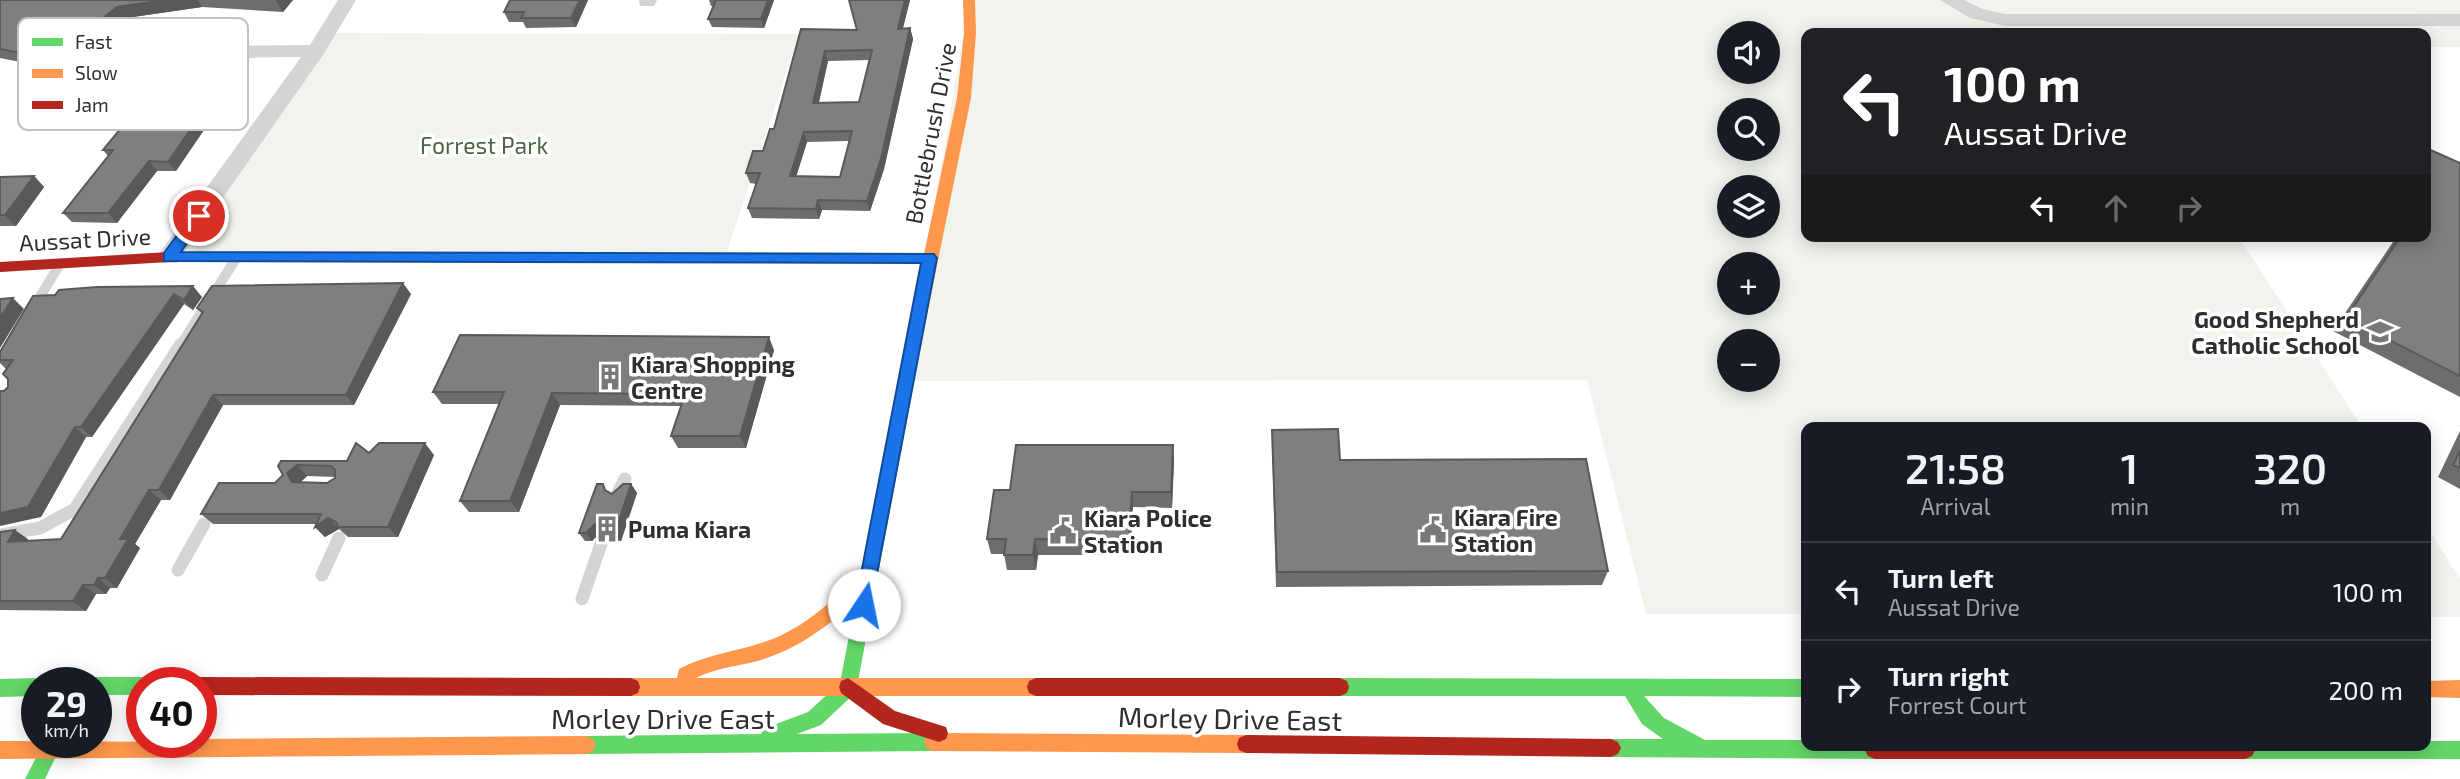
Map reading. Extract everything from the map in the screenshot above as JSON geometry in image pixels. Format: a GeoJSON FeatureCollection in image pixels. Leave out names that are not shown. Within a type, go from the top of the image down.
{"type":"FeatureCollection","features":[{"type":"Feature","properties":{"kind":"main road","name":"Bottlebrush Drive"},"geometry":{"type":"LineString","coordinates":[[848,687],[929,258],[967,79],[972,29],[969,0]]}},
{"type":"Feature","properties":{"kind":"main road","name":"Aussat Drive"},"geometry":{"type":"LineString","coordinates":[[0,267],[62,261],[237,256],[929,258]]}},
{"type":"Feature","properties":{"kind":"main road"},"geometry":{"type":"LineString","coordinates":[[672,685],[697,666],[761,652],[811,631],[869,577]]}},
{"type":"Feature","properties":{"kind":"main road","name":"Morley Drive East"},"geometry":{"type":"LineString","coordinates":[[217,686],[1801,688]]}},
{"type":"Feature","properties":{"kind":"main road"},"geometry":{"type":"LineString","coordinates":[[0,688],[21,687]]}},
{"type":"Feature","properties":{"kind":"main road"},"geometry":{"type":"LineString","coordinates":[[726,743],[792,732],[817,719],[848,687],[868,707],[925,731],[1006,741]]}},
{"type":"Feature","properties":{"kind":"main road"},"geometry":{"type":"LineString","coordinates":[[1212,688],[1214,706]]}},
{"type":"Feature","properties":{"kind":"main road"},"geometry":{"type":"LineString","coordinates":[[1631,688],[1634,701],[1662,732],[1710,748]]}},
{"type":"Feature","properties":{"kind":"main road"},"geometry":{"type":"LineString","coordinates":[[2431,689],[2460,689]]}},
{"type":"Feature","properties":{"kind":"main road"},"geometry":{"type":"LineString","coordinates":[[1234,727],[1262,738],[1297,745]]}},
{"type":"Feature","properties":{"kind":"main road","name":"Morley Drive East"},"geometry":{"type":"LineString","coordinates":[[112,746],[1006,741],[1801,748]]}},
{"type":"Feature","properties":{"kind":"main road","name":"Morley Drive East"},"geometry":{"type":"LineString","coordinates":[[0,750],[21,748]]}},
{"type":"Feature","properties":{"kind":"main road","name":"Morley Drive East"},"geometry":{"type":"LineString","coordinates":[[2431,750],[2460,750]]}},
{"type":"Feature","properties":{"kind":"main road"},"geometry":{"type":"LineString","coordinates":[[35,779],[46,758]]}},
{"type":"Feature","properties":{"kind":"street"},"geometry":{"type":"LineString","coordinates":[[169,257],[316,51],[347,0]]}},
{"type":"Feature","properties":{"kind":"street"},"geometry":{"type":"LineString","coordinates":[[1949,0],[1977,14],[2005,20],[2460,20]]}},
{"type":"Feature","properties":{"kind":"street"},"geometry":{"type":"LineString","coordinates":[[248,52],[316,51]]}},
{"type":"Feature","properties":{"kind":"lane"},"geometry":{"type":"LineString","coordinates":[[0,535],[22,534],[56,524],[75,509],[237,256]]}},
{"type":"Feature","properties":{"kind":"lane"},"geometry":{"type":"LineString","coordinates":[[29,314],[62,261]]}},
{"type":"Feature","properties":{"kind":"lane"},"geometry":{"type":"LineString","coordinates":[[618,493],[625,478]]}},
{"type":"Feature","properties":{"kind":"lane"},"geometry":{"type":"LineString","coordinates":[[178,570],[204,524]]}},
{"type":"Feature","properties":{"kind":"lane"},"geometry":{"type":"LineString","coordinates":[[322,575],[339,537]]}},
{"type":"Feature","properties":{"kind":"lane"},"geometry":{"type":"LineString","coordinates":[[582,599],[601,541]]}},
{"type":"Feature","properties":{"kind":"green space"},"geometry":{"type":"Polygon","coordinates":[[[969,0],[2460,0],[2460,47],[2431,47],[2431,28],[1801,28],[1801,242],[2242,242],[2359,422],[1801,422],[1801,614],[1646,614],[1587,380],[906,381],[969,0]]]}},
{"type":"Feature","properties":{"kind":"green space","name":"Forrest Park"},"geometry":{"type":"Polygon","coordinates":[[[326,33],[799,34],[725,258],[169,257],[326,33]]]}},
{"type":"Feature","properties":{"kind":"green space"},"geometry":{"type":"Polygon","coordinates":[[[2431,533],[2460,579],[2460,617],[2431,617],[2431,533]]]}},
{"type":"Feature","properties":{"kind":"building"},"geometry":{"type":"Polygon","coordinates":[[[0,0],[165,0],[117,7],[103,18],[18,18],[18,52],[0,49],[0,0]]]}},
{"type":"Feature","properties":{"kind":"building"},"geometry":{"type":"Polygon","coordinates":[[[510,0],[580,0],[571,18],[521,18],[524,12],[504,12],[510,0]]]}},
{"type":"Feature","properties":{"kind":"building"},"geometry":{"type":"Polygon","coordinates":[[[716,0],[768,0],[761,19],[708,19],[716,0]]]}},
{"type":"Feature","properties":{"kind":"building"},"geometry":{"type":"Polygon","coordinates":[[[849,0],[905,0],[898,29],[910,28],[881,159],[867,201],[818,200],[816,209],[748,208],[760,173],[746,173],[753,151],[763,151],[770,129],[774,129],[801,29],[857,30],[849,0]],[[872,50],[825,51],[813,103],[859,102],[872,50]],[[852,131],[804,132],[790,176],[840,177],[852,131]]]}},
{"type":"Feature","properties":{"kind":"building"},"geometry":{"type":"Polygon","coordinates":[[[119,130],[190,130],[168,162],[149,161],[108,213],[63,213],[113,150],[103,150],[119,130]]]}},
{"type":"Feature","properties":{"kind":"building"},"geometry":{"type":"Polygon","coordinates":[[[2431,150],[2460,163],[2460,376],[2346,318],[2397,242],[2431,242],[2431,150]]]}},
{"type":"Feature","properties":{"kind":"building"},"geometry":{"type":"Polygon","coordinates":[[[34,176],[5,215],[0,215],[0,177],[34,176]]]}},
{"type":"Feature","properties":{"kind":"building"},"geometry":{"type":"Polygon","coordinates":[[[403,283],[346,395],[213,395],[159,490],[149,490],[120,539],[128,539],[105,578],[98,578],[94,585],[83,585],[73,601],[0,601],[0,532],[15,530],[8,542],[61,539],[203,312],[197,308],[212,286],[403,283]]]}},
{"type":"Feature","properties":{"kind":"building"},"geometry":{"type":"Polygon","coordinates":[[[193,286],[184,300],[174,294],[81,427],[75,427],[28,507],[0,513],[0,391],[8,387],[8,379],[3,374],[13,360],[0,360],[0,352],[33,296],[55,295],[59,290],[97,287],[193,286]]]}},
{"type":"Feature","properties":{"kind":"building"},"geometry":{"type":"Polygon","coordinates":[[[13,298],[0,318],[0,299],[13,298]]]}},
{"type":"Feature","properties":{"kind":"building","name":"Kiara Shopping Centre"},"geometry":{"type":"Polygon","coordinates":[[[460,335],[769,337],[740,436],[671,436],[685,394],[552,393],[510,501],[460,501],[504,392],[433,392],[460,335]]]}},
{"type":"Feature","properties":{"kind":"building","name":"Kiara Fire Station"},"geometry":{"type":"Polygon","coordinates":[[[1338,429],[1340,460],[1586,459],[1608,571],[1277,572],[1272,430],[1338,429]]]}},
{"type":"Feature","properties":{"kind":"building"},"geometry":{"type":"Polygon","coordinates":[[[356,443],[369,453],[379,443],[425,443],[388,527],[338,527],[336,522],[328,518],[315,527],[321,514],[201,514],[219,483],[275,483],[283,475],[278,466],[281,461],[347,461],[356,443]],[[297,465],[287,473],[292,482],[327,483],[335,478],[335,470],[331,466],[297,465]]]}},
{"type":"Feature","properties":{"kind":"building","name":"Kiara Police Station"},"geometry":{"type":"Polygon","coordinates":[[[1016,445],[1173,445],[1171,492],[1132,492],[1129,540],[1035,539],[1033,555],[1004,555],[1006,539],[987,539],[994,490],[1010,490],[1016,445]]]}},
{"type":"Feature","properties":{"kind":"building"},"geometry":{"type":"Polygon","coordinates":[[[2460,451],[2460,468],[2453,465],[2460,451]]]}},
{"type":"Feature","properties":{"kind":"building"},"geometry":{"type":"Polygon","coordinates":[[[597,484],[603,484],[605,490],[612,494],[623,484],[631,484],[615,533],[605,533],[603,526],[595,524],[586,533],[579,533],[597,484]]]}},
{"type":"Feature","properties":{"kind":"traffic: fast"},"geometry":{"type":"LineString","coordinates":[[527,257],[929,258]]}},
{"type":"Feature","properties":{"kind":"traffic: fast"},"geometry":{"type":"LineString","coordinates":[[770,735],[814,719],[848,687],[912,349]]}},
{"type":"Feature","properties":{"kind":"traffic: fast"},"geometry":{"type":"LineString","coordinates":[[112,686],[126,686]]}},
{"type":"Feature","properties":{"kind":"traffic: fast"},"geometry":{"type":"LineString","coordinates":[[0,688],[21,687]]}},
{"type":"Feature","properties":{"kind":"traffic: fast"},"geometry":{"type":"LineString","coordinates":[[1340,687],[1801,688]]}},
{"type":"Feature","properties":{"kind":"traffic: fast"},"geometry":{"type":"LineString","coordinates":[[1631,688],[1642,709],[1657,725],[1698,745]]}},
{"type":"Feature","properties":{"kind":"traffic: fast"},"geometry":{"type":"LineString","coordinates":[[586,745],[933,742]]}},
{"type":"Feature","properties":{"kind":"traffic: fast"},"geometry":{"type":"LineString","coordinates":[[1611,748],[1801,749]]}},
{"type":"Feature","properties":{"kind":"traffic: fast"},"geometry":{"type":"LineString","coordinates":[[2431,750],[2460,750]]}},
{"type":"Feature","properties":{"kind":"traffic: fast"},"geometry":{"type":"LineString","coordinates":[[35,779],[46,758]]}},
{"type":"Feature","properties":{"kind":"traffic: slow"},"geometry":{"type":"LineString","coordinates":[[912,349],[964,98],[970,33],[969,0]]}},
{"type":"Feature","properties":{"kind":"traffic: slow"},"geometry":{"type":"LineString","coordinates":[[685,675],[723,660],[763,651],[793,638],[833,611],[869,577]]}},
{"type":"Feature","properties":{"kind":"traffic: slow"},"geometry":{"type":"LineString","coordinates":[[631,687],[1036,687]]}},
{"type":"Feature","properties":{"kind":"traffic: slow"},"geometry":{"type":"LineString","coordinates":[[2431,689],[2460,689]]}},
{"type":"Feature","properties":{"kind":"traffic: slow"},"geometry":{"type":"LineString","coordinates":[[933,742],[1246,744]]}},
{"type":"Feature","properties":{"kind":"traffic: slow"},"geometry":{"type":"LineString","coordinates":[[0,750],[586,745]]}},
{"type":"Feature","properties":{"kind":"traffic: jam"},"geometry":{"type":"LineString","coordinates":[[0,267],[169,257],[527,257]]}},
{"type":"Feature","properties":{"kind":"traffic: jam"},"geometry":{"type":"LineString","coordinates":[[217,686],[631,687]]}},
{"type":"Feature","properties":{"kind":"traffic: jam"},"geometry":{"type":"LineString","coordinates":[[848,687],[890,718],[939,733]]}},
{"type":"Feature","properties":{"kind":"traffic: jam"},"geometry":{"type":"LineString","coordinates":[[1036,687],[1340,687]]}},
{"type":"Feature","properties":{"kind":"traffic: jam"},"geometry":{"type":"LineString","coordinates":[[1246,744],[1611,748]]}},
{"type":"Feature","properties":{"kind":"place","name":"Good Shepherd Catholic School"},"geometry":{"type":"Point","coordinates":[2380,332]}},
{"type":"Feature","properties":{"kind":"place","name":"Kiara Shopping Centre"},"geometry":{"type":"Point","coordinates":[610,377]}},
{"type":"Feature","properties":{"kind":"place","name":"Puma Kiara"},"geometry":{"type":"Point","coordinates":[607,529]}},
{"type":"Feature","properties":{"kind":"place","name":"Kiara Fire Station"},"geometry":{"type":"Point","coordinates":[1433,530]}},
{"type":"Feature","properties":{"kind":"place","name":"Kiara Police Station"},"geometry":{"type":"Point","coordinates":[1063,531]}},
{"type":"Feature","properties":{"kind":"route"},"geometry":{"type":"LineString","coordinates":[[199,216],[169,257],[929,258],[864,605]]}}]}
